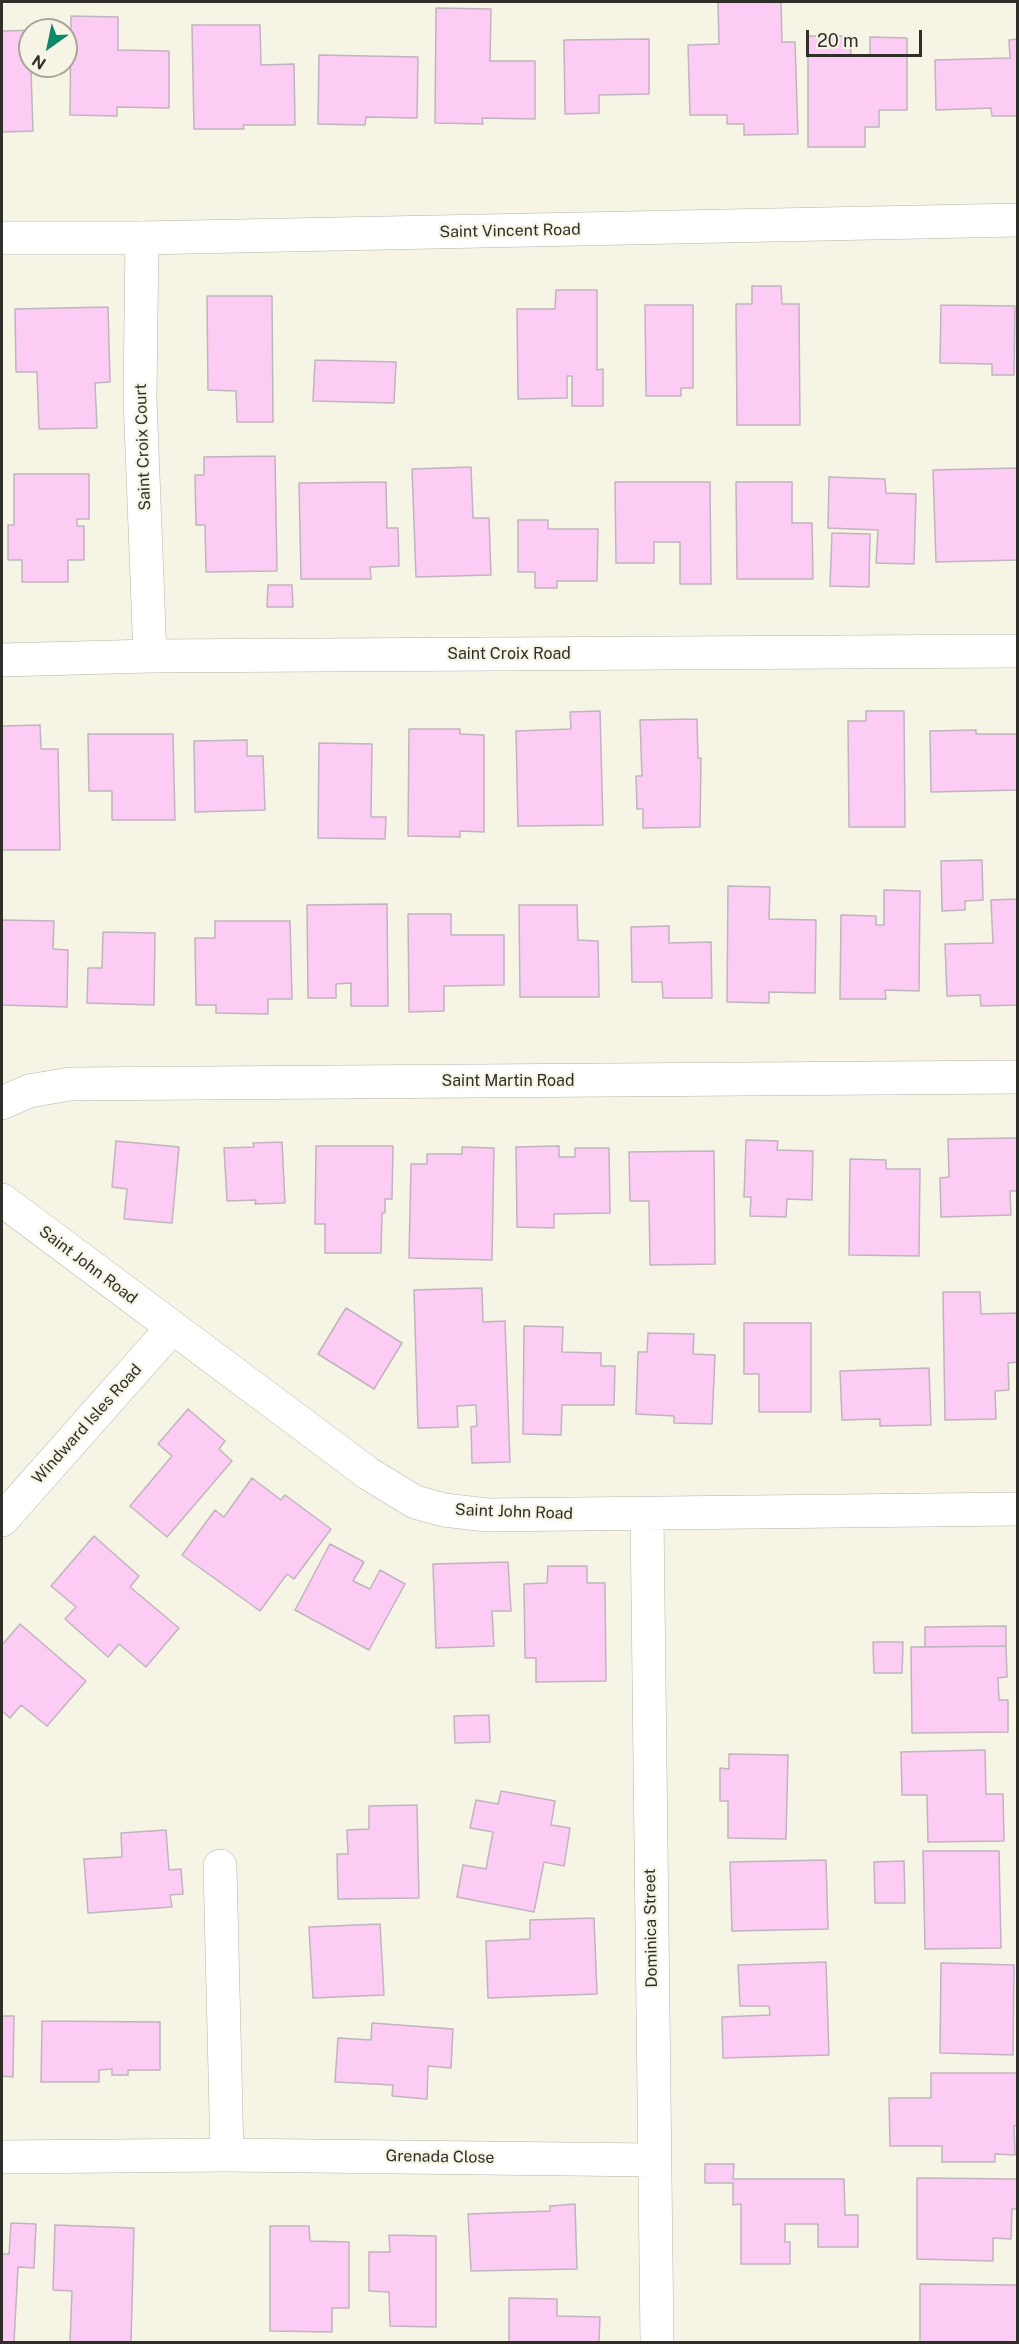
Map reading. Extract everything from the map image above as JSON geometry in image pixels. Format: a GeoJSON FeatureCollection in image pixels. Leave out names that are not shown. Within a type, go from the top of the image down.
{"type":"FeatureCollection","features":[{"type":"Feature","properties":{"kind":"street","name":"Saint Vincent Road"},"geometry":{"type":"LineString","coordinates":[[2,238],[142,238],[1017,220]]}},
{"type":"Feature","properties":{"kind":"street","name":"Saint Croix Court"},"geometry":{"type":"LineString","coordinates":[[142,238],[140,398],[150,656]]}},
{"type":"Feature","properties":{"kind":"street","name":"Saint Croix Road"},"geometry":{"type":"LineString","coordinates":[[2,660],[150,656],[1017,651]]}},
{"type":"Feature","properties":{"kind":"street","name":"Saint Martin Road"},"geometry":{"type":"LineString","coordinates":[[2,1102],[29,1091],[70,1084],[1017,1077]]}},
{"type":"Feature","properties":{"kind":"street","name":"Saint John Road"},"geometry":{"type":"LineString","coordinates":[[2,1200],[369,1474],[415,1502],[444,1510],[478,1515],[1017,1509]]}},
{"type":"Feature","properties":{"kind":"street","name":"Windward Isles Road"},"geometry":{"type":"LineString","coordinates":[[2,1520],[172,1328]]}},
{"type":"Feature","properties":{"kind":"street","name":"Dominica Street"},"geometry":{"type":"LineString","coordinates":[[647,1514],[657,2343]]}},
{"type":"Feature","properties":{"kind":"street"},"geometry":{"type":"LineString","coordinates":[[220,1866],[227,2155]]}},
{"type":"Feature","properties":{"kind":"street","name":"Grenada Close"},"geometry":{"type":"LineString","coordinates":[[2,2157],[227,2155],[653,2160]]}},
{"type":"Feature","properties":{"kind":"building"},"geometry":{"type":"Polygon","coordinates":[[[718,2],[781,2],[782,42],[795,42],[798,134],[744,135],[744,124],[727,124],[727,115],[690,115],[688,45],[719,44],[718,2]]]}},
{"type":"Feature","properties":{"kind":"building"},"geometry":{"type":"Polygon","coordinates":[[[436,8],[491,9],[490,61],[535,61],[535,119],[482,118],[483,124],[435,123],[436,8]]]}},
{"type":"Feature","properties":{"kind":"building"},"geometry":{"type":"Polygon","coordinates":[[[71,16],[118,17],[118,50],[169,51],[169,108],[117,107],[117,116],[70,115],[70,78],[78,78],[78,18],[71,18],[71,16]]]}},
{"type":"Feature","properties":{"kind":"building"},"geometry":{"type":"Polygon","coordinates":[[[192,25],[260,25],[261,65],[294,64],[295,125],[243,125],[244,129],[194,129],[192,25]]]}},
{"type":"Feature","properties":{"kind":"building"},"geometry":{"type":"Polygon","coordinates":[[[18,30],[18,78],[31,78],[33,131],[2,132],[2,31],[18,30]]]}},
{"type":"Feature","properties":{"kind":"building"},"geometry":{"type":"Polygon","coordinates":[[[808,36],[850,36],[851,55],[870,55],[870,37],[907,38],[907,110],[879,110],[879,127],[865,127],[865,147],[808,147],[808,36]]]}},
{"type":"Feature","properties":{"kind":"building"},"geometry":{"type":"Polygon","coordinates":[[[649,39],[649,94],[599,95],[599,113],[565,114],[564,40],[649,39]]]}},
{"type":"Feature","properties":{"kind":"building"},"geometry":{"type":"Polygon","coordinates":[[[1018,39],[1018,116],[992,116],[991,108],[936,110],[935,60],[1010,58],[1009,40],[1018,39]]]}},
{"type":"Feature","properties":{"kind":"building"},"geometry":{"type":"Polygon","coordinates":[[[319,55],[418,57],[417,118],[366,117],[365,125],[318,124],[319,55]]]}},
{"type":"Feature","properties":{"kind":"building"},"geometry":{"type":"Polygon","coordinates":[[[752,286],[781,286],[782,304],[799,304],[800,425],[737,425],[736,304],[752,304],[752,286]]]}},
{"type":"Feature","properties":{"kind":"building"},"geometry":{"type":"Polygon","coordinates":[[[556,290],[597,290],[597,370],[603,369],[603,406],[572,406],[572,376],[567,376],[567,398],[518,399],[517,309],[555,309],[556,290]]]}},
{"type":"Feature","properties":{"kind":"building"},"geometry":{"type":"Polygon","coordinates":[[[207,296],[272,296],[273,422],[237,422],[236,391],[208,390],[207,296]]]}},
{"type":"Feature","properties":{"kind":"building"},"geometry":{"type":"Polygon","coordinates":[[[645,305],[693,305],[693,388],[681,388],[681,396],[646,396],[645,305]]]}},
{"type":"Feature","properties":{"kind":"building"},"geometry":{"type":"Polygon","coordinates":[[[941,305],[1015,306],[1014,375],[992,375],[992,364],[940,363],[941,305]]]}},
{"type":"Feature","properties":{"kind":"building"},"geometry":{"type":"Polygon","coordinates":[[[108,307],[110,382],[95,383],[97,428],[39,429],[37,372],[16,372],[15,309],[108,307]]]}},
{"type":"Feature","properties":{"kind":"building"},"geometry":{"type":"Polygon","coordinates":[[[315,360],[396,362],[394,403],[313,401],[315,360]]]}},
{"type":"Feature","properties":{"kind":"building"},"geometry":{"type":"Polygon","coordinates":[[[275,456],[277,571],[206,572],[205,525],[196,525],[195,475],[204,475],[204,457],[275,456]]]}},
{"type":"Feature","properties":{"kind":"building"},"geometry":{"type":"Polygon","coordinates":[[[471,467],[473,518],[489,518],[491,575],[416,577],[412,469],[471,467]]]}},
{"type":"Feature","properties":{"kind":"building"},"geometry":{"type":"Polygon","coordinates":[[[1018,468],[1018,560],[936,562],[933,470],[1018,468]]]}},
{"type":"Feature","properties":{"kind":"building"},"geometry":{"type":"Polygon","coordinates":[[[14,474],[89,474],[89,519],[77,519],[77,526],[84,526],[84,560],[68,560],[68,582],[22,582],[22,560],[8,560],[8,525],[14,525],[14,474]]]}},
{"type":"Feature","properties":{"kind":"building"},"geometry":{"type":"Polygon","coordinates":[[[829,477],[885,479],[886,493],[916,494],[914,564],[876,563],[878,530],[828,528],[829,477]]]}},
{"type":"Feature","properties":{"kind":"building"},"geometry":{"type":"Polygon","coordinates":[[[386,482],[387,528],[398,528],[399,566],[370,567],[371,579],[301,579],[299,483],[386,482]]]}},
{"type":"Feature","properties":{"kind":"building"},"geometry":{"type":"Polygon","coordinates":[[[615,482],[710,482],[711,584],[680,584],[680,542],[654,542],[654,563],[616,563],[615,482]]]}},
{"type":"Feature","properties":{"kind":"building"},"geometry":{"type":"Polygon","coordinates":[[[736,482],[792,482],[792,523],[812,523],[813,579],[737,579],[736,482]]]}},
{"type":"Feature","properties":{"kind":"building"},"geometry":{"type":"Polygon","coordinates":[[[518,520],[548,520],[548,529],[598,529],[597,581],[557,581],[557,588],[535,588],[535,572],[518,572],[518,520]]]}},
{"type":"Feature","properties":{"kind":"building"},"geometry":{"type":"Polygon","coordinates":[[[832,533],[870,534],[869,587],[830,586],[832,533]]]}},
{"type":"Feature","properties":{"kind":"building"},"geometry":{"type":"Polygon","coordinates":[[[268,585],[292,585],[293,607],[267,607],[268,585]]]}},
{"type":"Feature","properties":{"kind":"building"},"geometry":{"type":"Polygon","coordinates":[[[600,711],[603,825],[518,826],[516,731],[571,729],[570,712],[600,711]]]}},
{"type":"Feature","properties":{"kind":"building"},"geometry":{"type":"Polygon","coordinates":[[[866,711],[904,711],[905,827],[849,827],[848,721],[866,721],[866,711]]]}},
{"type":"Feature","properties":{"kind":"building"},"geometry":{"type":"Polygon","coordinates":[[[697,719],[698,758],[701,758],[700,827],[643,828],[643,809],[637,809],[636,776],[642,776],[640,720],[697,719]]]}},
{"type":"Feature","properties":{"kind":"building"},"geometry":{"type":"Polygon","coordinates":[[[40,725],[41,749],[58,749],[60,850],[2,850],[2,726],[40,725]]]}},
{"type":"Feature","properties":{"kind":"building"},"geometry":{"type":"Polygon","coordinates":[[[409,729],[460,729],[460,734],[484,735],[484,832],[460,831],[460,837],[408,836],[409,729]]]}},
{"type":"Feature","properties":{"kind":"building"},"geometry":{"type":"Polygon","coordinates":[[[976,730],[976,734],[1018,734],[1018,790],[931,792],[930,731],[976,730]]]}},
{"type":"Feature","properties":{"kind":"building"},"geometry":{"type":"Polygon","coordinates":[[[88,734],[173,734],[175,820],[112,820],[112,791],[89,791],[88,734]]]}},
{"type":"Feature","properties":{"kind":"building"},"geometry":{"type":"Polygon","coordinates":[[[247,740],[247,756],[263,756],[265,810],[195,812],[194,741],[247,740]]]}},
{"type":"Feature","properties":{"kind":"building"},"geometry":{"type":"Polygon","coordinates":[[[319,743],[372,744],[371,817],[386,817],[385,839],[318,838],[319,743]]]}},
{"type":"Feature","properties":{"kind":"building"},"geometry":{"type":"Polygon","coordinates":[[[982,860],[983,900],[965,901],[965,910],[942,911],[941,861],[982,860]]]}},
{"type":"Feature","properties":{"kind":"building"},"geometry":{"type":"Polygon","coordinates":[[[728,886],[770,887],[769,919],[816,920],[815,993],[769,992],[769,1003],[727,1002],[728,886]]]}},
{"type":"Feature","properties":{"kind":"building"},"geometry":{"type":"Polygon","coordinates":[[[884,890],[920,891],[919,991],[885,990],[886,999],[840,999],[841,915],[876,916],[876,925],[884,925],[884,890]]]}},
{"type":"Feature","properties":{"kind":"building"},"geometry":{"type":"Polygon","coordinates":[[[1018,899],[1018,1005],[981,1006],[980,995],[947,996],[945,944],[993,943],[991,900],[1018,899]]]}},
{"type":"Feature","properties":{"kind":"building"},"geometry":{"type":"Polygon","coordinates":[[[387,904],[388,1006],[351,1006],[351,983],[336,984],[336,998],[308,998],[307,905],[387,904]]]}},
{"type":"Feature","properties":{"kind":"building"},"geometry":{"type":"Polygon","coordinates":[[[519,905],[577,905],[578,940],[598,941],[599,997],[520,997],[519,905]]]}},
{"type":"Feature","properties":{"kind":"building"},"geometry":{"type":"Polygon","coordinates":[[[408,914],[451,914],[451,935],[504,935],[504,985],[444,986],[444,1011],[409,1012],[408,914]]]}},
{"type":"Feature","properties":{"kind":"building"},"geometry":{"type":"Polygon","coordinates":[[[2,920],[54,921],[53,949],[68,950],[67,1007],[2,1005],[2,920]]]}},
{"type":"Feature","properties":{"kind":"building"},"geometry":{"type":"Polygon","coordinates":[[[215,921],[290,921],[292,999],[268,999],[268,1014],[216,1013],[216,1005],[196,1005],[195,938],[215,938],[215,921]]]}},
{"type":"Feature","properties":{"kind":"building"},"geometry":{"type":"Polygon","coordinates":[[[669,926],[669,943],[711,942],[712,998],[663,998],[662,982],[632,982],[631,927],[669,926]]]}},
{"type":"Feature","properties":{"kind":"building"},"geometry":{"type":"Polygon","coordinates":[[[103,932],[155,933],[154,1005],[87,1003],[88,968],[102,968],[103,932]]]}},
{"type":"Feature","properties":{"kind":"building"},"geometry":{"type":"Polygon","coordinates":[[[1018,1138],[1018,1191],[1010,1191],[1011,1215],[941,1217],[940,1178],[949,1177],[948,1139],[1018,1138]]]}},
{"type":"Feature","properties":{"kind":"building"},"geometry":{"type":"Polygon","coordinates":[[[746,1140],[778,1141],[777,1150],[813,1151],[812,1200],[787,1199],[786,1217],[750,1216],[751,1197],[744,1197],[746,1140]]]}},
{"type":"Feature","properties":{"kind":"building"},"geometry":{"type":"Polygon","coordinates":[[[116,1141],[179,1147],[172,1223],[124,1219],[127,1189],[112,1187],[116,1141]]]}},
{"type":"Feature","properties":{"kind":"building"},"geometry":{"type":"Polygon","coordinates":[[[282,1142],[285,1203],[255,1204],[256,1200],[227,1201],[224,1148],[254,1147],[253,1143],[282,1142]]]}},
{"type":"Feature","properties":{"kind":"building"},"geometry":{"type":"Polygon","coordinates":[[[316,1146],[393,1146],[392,1199],[385,1199],[385,1213],[382,1213],[381,1253],[325,1253],[325,1224],[315,1224],[316,1146]]]}},
{"type":"Feature","properties":{"kind":"building"},"geometry":{"type":"Polygon","coordinates":[[[559,1146],[559,1157],[575,1157],[575,1148],[609,1148],[610,1213],[554,1214],[554,1228],[517,1227],[516,1147],[559,1146]]]}},
{"type":"Feature","properties":{"kind":"building"},"geometry":{"type":"Polygon","coordinates":[[[462,1147],[494,1148],[492,1260],[409,1258],[411,1164],[427,1164],[427,1154],[462,1154],[462,1147]]]}},
{"type":"Feature","properties":{"kind":"building"},"geometry":{"type":"Polygon","coordinates":[[[714,1151],[715,1264],[650,1265],[649,1201],[630,1201],[629,1152],[714,1151]]]}},
{"type":"Feature","properties":{"kind":"building"},"geometry":{"type":"Polygon","coordinates":[[[850,1159],[886,1160],[886,1169],[920,1169],[919,1256],[849,1255],[850,1159]]]}},
{"type":"Feature","properties":{"kind":"building"},"geometry":{"type":"Polygon","coordinates":[[[482,1288],[483,1322],[505,1321],[510,1462],[472,1463],[471,1427],[477,1426],[476,1405],[457,1406],[458,1427],[418,1428],[414,1290],[482,1288]]]}},
{"type":"Feature","properties":{"kind":"building"},"geometry":{"type":"Polygon","coordinates":[[[943,1292],[980,1292],[981,1314],[1018,1313],[1018,1362],[1008,1363],[1009,1390],[995,1391],[996,1419],[945,1420],[943,1292]]]}},
{"type":"Feature","properties":{"kind":"building"},"geometry":{"type":"Polygon","coordinates":[[[346,1308],[402,1343],[374,1389],[318,1354],[346,1308]]]}},
{"type":"Feature","properties":{"kind":"building"},"geometry":{"type":"Polygon","coordinates":[[[744,1323],[811,1323],[811,1412],[759,1412],[759,1374],[744,1374],[744,1323]]]}},
{"type":"Feature","properties":{"kind":"building"},"geometry":{"type":"Polygon","coordinates":[[[524,1326],[563,1327],[562,1352],[601,1353],[601,1366],[615,1366],[614,1405],[562,1405],[561,1435],[523,1434],[524,1326]]]}},
{"type":"Feature","properties":{"kind":"building"},"geometry":{"type":"Polygon","coordinates":[[[648,1333],[694,1334],[693,1354],[715,1355],[712,1424],[674,1423],[674,1416],[636,1414],[638,1352],[647,1352],[648,1333]]]}},
{"type":"Feature","properties":{"kind":"building"},"geometry":{"type":"Polygon","coordinates":[[[929,1368],[931,1425],[880,1426],[880,1419],[842,1420],[840,1371],[929,1368]]]}},
{"type":"Feature","properties":{"kind":"building"},"geometry":{"type":"Polygon","coordinates":[[[188,1409],[225,1441],[219,1449],[232,1461],[167,1537],[130,1506],[172,1456],[158,1444],[188,1409]]]}},
{"type":"Feature","properties":{"kind":"building"},"geometry":{"type":"Polygon","coordinates":[[[252,1478],[281,1500],[285,1495],[331,1529],[294,1579],[287,1574],[260,1611],[182,1555],[215,1510],[224,1517],[252,1478]]]}},
{"type":"Feature","properties":{"kind":"building"},"geometry":{"type":"Polygon","coordinates":[[[94,1536],[139,1576],[130,1587],[179,1628],[146,1667],[119,1644],[108,1657],[65,1619],[76,1607],[51,1586],[94,1536]]]}},
{"type":"Feature","properties":{"kind":"building"},"geometry":{"type":"Polygon","coordinates":[[[330,1544],[364,1562],[353,1581],[370,1589],[380,1570],[405,1584],[369,1650],[295,1610],[330,1544]]]}},
{"type":"Feature","properties":{"kind":"building"},"geometry":{"type":"Polygon","coordinates":[[[508,1562],[511,1611],[492,1611],[494,1646],[436,1648],[433,1564],[508,1562]]]}},
{"type":"Feature","properties":{"kind":"building"},"geometry":{"type":"Polygon","coordinates":[[[548,1566],[587,1566],[587,1583],[605,1583],[606,1681],[536,1682],[536,1658],[525,1658],[524,1584],[547,1583],[548,1566]]]}},
{"type":"Feature","properties":{"kind":"building"},"geometry":{"type":"Polygon","coordinates":[[[20,1624],[86,1681],[47,1726],[21,1705],[10,1718],[2,1711],[2,1645],[20,1624]]]}},
{"type":"Feature","properties":{"kind":"building"},"geometry":{"type":"Polygon","coordinates":[[[1006,1626],[1006,1646],[925,1647],[925,1627],[1006,1626]]]}},
{"type":"Feature","properties":{"kind":"building"},"geometry":{"type":"Polygon","coordinates":[[[873,1642],[903,1642],[902,1673],[874,1673],[873,1642]]]}},
{"type":"Feature","properties":{"kind":"building"},"geometry":{"type":"Polygon","coordinates":[[[1006,1646],[1007,1677],[998,1678],[999,1700],[1008,1700],[1008,1732],[912,1733],[911,1647],[1006,1646]]]}},
{"type":"Feature","properties":{"kind":"building"},"geometry":{"type":"Polygon","coordinates":[[[489,1715],[490,1742],[455,1743],[454,1716],[489,1715]]]}},
{"type":"Feature","properties":{"kind":"building"},"geometry":{"type":"Polygon","coordinates":[[[985,1750],[986,1794],[1003,1794],[1004,1841],[928,1842],[927,1795],[902,1795],[901,1752],[985,1750]]]}},
{"type":"Feature","properties":{"kind":"building"},"geometry":{"type":"Polygon","coordinates":[[[729,1754],[788,1755],[786,1839],[728,1838],[728,1801],[720,1801],[720,1768],[729,1769],[729,1754]]]}},
{"type":"Feature","properties":{"kind":"building"},"geometry":{"type":"Polygon","coordinates":[[[501,1791],[555,1801],[551,1825],[570,1828],[564,1866],[544,1862],[534,1912],[457,1897],[463,1865],[486,1869],[493,1832],[470,1828],[476,1800],[498,1804],[501,1791]]]}},
{"type":"Feature","properties":{"kind":"building"},"geometry":{"type":"Polygon","coordinates":[[[417,1805],[419,1898],[338,1899],[337,1854],[348,1854],[347,1830],[369,1829],[369,1806],[417,1805]]]}},
{"type":"Feature","properties":{"kind":"building"},"geometry":{"type":"Polygon","coordinates":[[[166,1830],[169,1870],[181,1869],[183,1894],[170,1895],[172,1907],[88,1913],[84,1859],[122,1857],[121,1833],[166,1830]]]}},
{"type":"Feature","properties":{"kind":"building"},"geometry":{"type":"Polygon","coordinates":[[[923,1851],[999,1851],[1001,1948],[925,1949],[923,1851]]]}},
{"type":"Feature","properties":{"kind":"building"},"geometry":{"type":"Polygon","coordinates":[[[826,1860],[828,1929],[732,1931],[730,1862],[826,1860]]]}},
{"type":"Feature","properties":{"kind":"building"},"geometry":{"type":"Polygon","coordinates":[[[904,1861],[905,1903],[875,1903],[874,1862],[904,1861]]]}},
{"type":"Feature","properties":{"kind":"building"},"geometry":{"type":"Polygon","coordinates":[[[594,1918],[597,1994],[488,1998],[486,1941],[530,1939],[530,1920],[594,1918]]]}},
{"type":"Feature","properties":{"kind":"building"},"geometry":{"type":"Polygon","coordinates":[[[380,1924],[384,1995],[313,1998],[309,1927],[380,1924]]]}},
{"type":"Feature","properties":{"kind":"building"},"geometry":{"type":"Polygon","coordinates":[[[826,1962],[829,2055],[723,2058],[722,2017],[770,2015],[769,2006],[740,2006],[738,1965],[826,1962]]]}},
{"type":"Feature","properties":{"kind":"building"},"geometry":{"type":"Polygon","coordinates":[[[941,1963],[1014,1965],[1013,2055],[940,2053],[941,1963]]]}},
{"type":"Feature","properties":{"kind":"building"},"geometry":{"type":"Polygon","coordinates":[[[2,2016],[14,2016],[13,2077],[2,2076],[2,2016]]]}},
{"type":"Feature","properties":{"kind":"building"},"geometry":{"type":"Polygon","coordinates":[[[42,2021],[160,2022],[160,2070],[128,2070],[128,2075],[112,2075],[112,2069],[99,2070],[99,2082],[41,2082],[42,2021]]]}},
{"type":"Feature","properties":{"kind":"building"},"geometry":{"type":"Polygon","coordinates":[[[372,2023],[453,2029],[451,2068],[428,2066],[427,2099],[392,2096],[393,2085],[335,2082],[338,2038],[371,2040],[372,2023]]]}},
{"type":"Feature","properties":{"kind":"building"},"geometry":{"type":"Polygon","coordinates":[[[931,2073],[1018,2073],[1018,2126],[1014,2126],[1015,2155],[995,2154],[995,2162],[942,2162],[942,2146],[890,2146],[889,2098],[931,2098],[931,2073]]]}},
{"type":"Feature","properties":{"kind":"building"},"geometry":{"type":"Polygon","coordinates":[[[705,2164],[734,2164],[733,2179],[844,2179],[845,2215],[858,2215],[858,2247],[818,2247],[818,2224],[785,2224],[785,2242],[790,2242],[790,2264],[741,2264],[741,2204],[733,2205],[733,2183],[705,2183],[705,2164]]]}},
{"type":"Feature","properties":{"kind":"building"},"geometry":{"type":"Polygon","coordinates":[[[917,2178],[1018,2179],[1018,2209],[1012,2209],[1011,2239],[993,2238],[993,2261],[917,2259],[917,2178]]]}},
{"type":"Feature","properties":{"kind":"building"},"geometry":{"type":"Polygon","coordinates":[[[575,2204],[577,2269],[471,2271],[468,2214],[550,2211],[550,2206],[575,2204]]]}},
{"type":"Feature","properties":{"kind":"building"},"geometry":{"type":"Polygon","coordinates":[[[11,2223],[36,2224],[34,2268],[18,2267],[14,2342],[2,2342],[2,2254],[9,2254],[11,2223]]]}},
{"type":"Feature","properties":{"kind":"building"},"geometry":{"type":"Polygon","coordinates":[[[55,2225],[134,2228],[131,2342],[70,2342],[72,2291],[53,2290],[55,2225]]]}},
{"type":"Feature","properties":{"kind":"building"},"geometry":{"type":"Polygon","coordinates":[[[270,2226],[309,2226],[310,2241],[349,2242],[349,2308],[332,2308],[332,2332],[270,2331],[270,2226]]]}},
{"type":"Feature","properties":{"kind":"building"},"geometry":{"type":"Polygon","coordinates":[[[389,2235],[436,2236],[436,2327],[390,2326],[389,2292],[369,2291],[369,2252],[390,2252],[389,2235]]]}},
{"type":"Feature","properties":{"kind":"building"},"geometry":{"type":"Polygon","coordinates":[[[920,2284],[1018,2285],[1018,2342],[920,2342],[920,2284]]]}},
{"type":"Feature","properties":{"kind":"building"},"geometry":{"type":"Polygon","coordinates":[[[509,2298],[557,2299],[557,2316],[600,2317],[599,2342],[509,2342],[509,2298]]]}}]}
